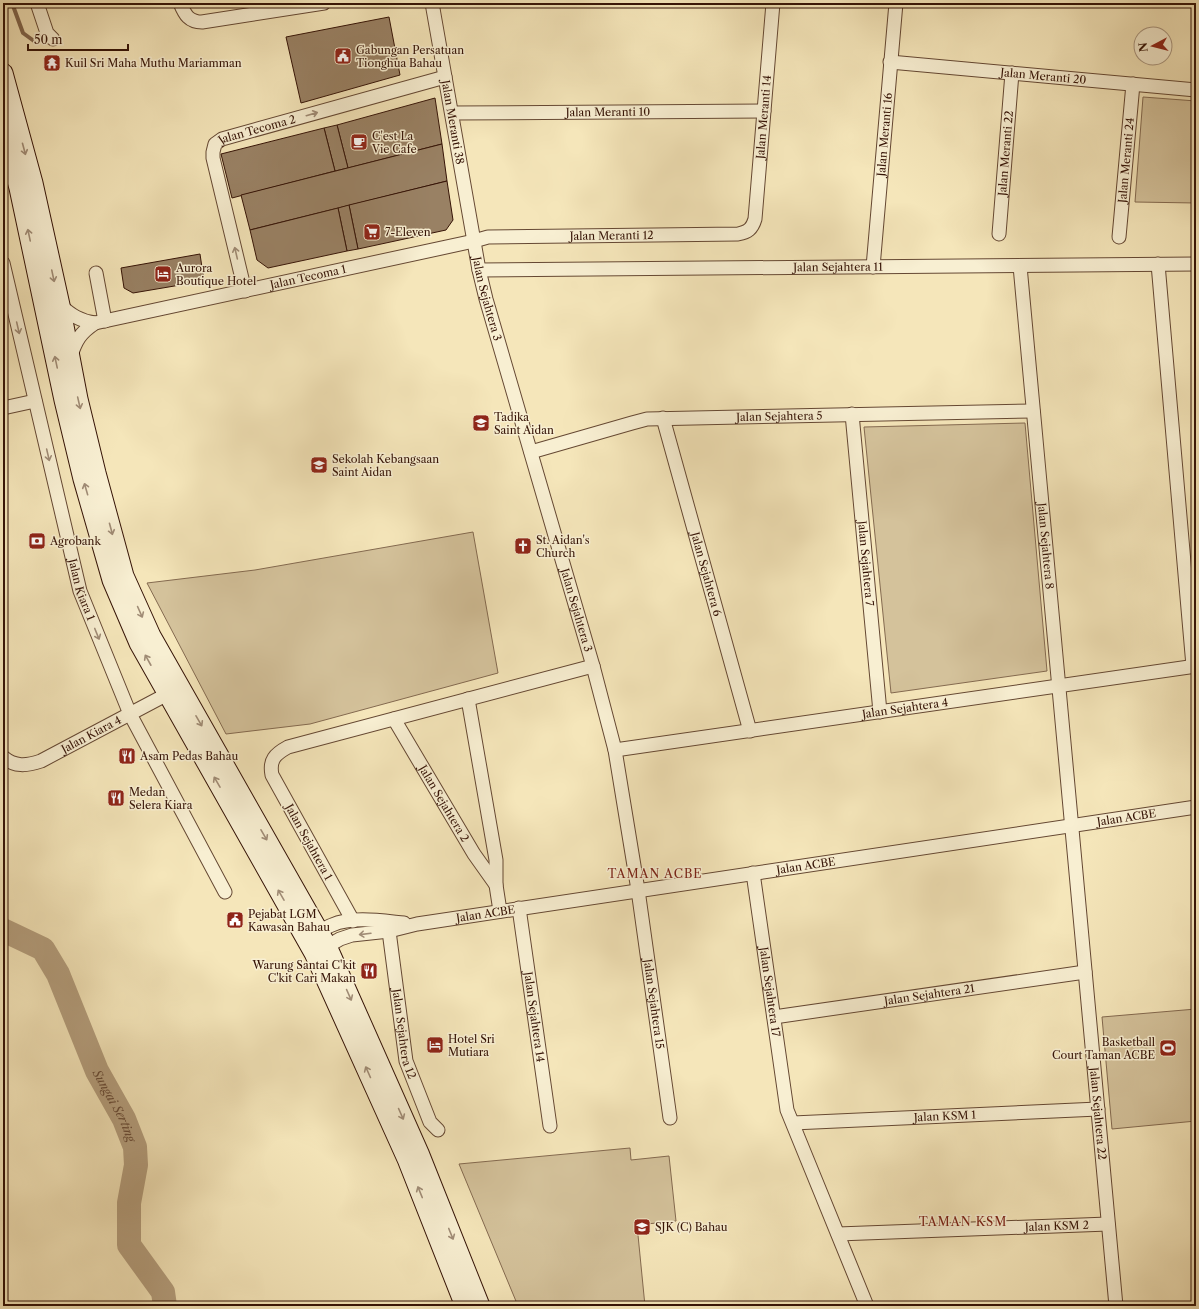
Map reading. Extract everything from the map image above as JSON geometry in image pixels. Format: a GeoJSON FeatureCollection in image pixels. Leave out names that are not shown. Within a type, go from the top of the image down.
{"type":"FeatureCollection","features":[{"type":"Feature","properties":{"kind":"main road"},"geometry":{"type":"LineString","coordinates":[[3,73],[8,115],[33,183],[60,305],[78,399],[124,576],[174,691]]}},
{"type":"Feature","properties":{"kind":"main road"},"geometry":{"type":"LineString","coordinates":[[3,131],[19,188],[64,400],[112,580],[139,643],[174,691],[317,943],[419,1154],[480,1306]]}},
{"type":"Feature","properties":{"kind":"main road"},"geometry":{"type":"LineString","coordinates":[[317,943],[407,1159],[465,1306]]}},
{"type":"Feature","properties":{"kind":"street"},"geometry":{"type":"LineString","coordinates":[[37,3],[48,33],[53,39]]}},
{"type":"Feature","properties":{"kind":"street"},"geometry":{"type":"LineString","coordinates":[[180,3],[186,16],[191,20],[202,22],[308,4],[324,3]]}},
{"type":"Feature","properties":{"kind":"street","name":"Jalan Meranti 38"},"geometry":{"type":"LineString","coordinates":[[432,3],[474,241]]}},
{"type":"Feature","properties":{"kind":"street","name":"Jalan Meranti 14"},"geometry":{"type":"LineString","coordinates":[[750,230],[755,219],[773,3]]}},
{"type":"Feature","properties":{"kind":"street","name":"Jalan Meranti 16"},"geometry":{"type":"LineString","coordinates":[[873,267],[896,3]]}},
{"type":"Feature","properties":{"kind":"street","name":"Jalan Meranti 20"},"geometry":{"type":"LineString","coordinates":[[890,62],[1196,90]]}},
{"type":"Feature","properties":{"kind":"street","name":"Jalan Meranti 22"},"geometry":{"type":"LineString","coordinates":[[999,234],[1012,73]]}},
{"type":"Feature","properties":{"kind":"street","name":"Jalan Tecoma 2"},"geometry":{"type":"LineString","coordinates":[[245,291],[213,158],[213,148],[215,144],[222,139],[445,77]]}},
{"type":"Feature","properties":{"kind":"street","name":"Jalan Meranti 24"},"geometry":{"type":"LineString","coordinates":[[1119,237],[1133,84]]}},
{"type":"Feature","properties":{"kind":"street","name":"Jalan Meranti 10"},"geometry":{"type":"LineString","coordinates":[[452,113],[764,111]]}},
{"type":"Feature","properties":{"kind":"street","name":"Jalan Meranti 12"},"geometry":{"type":"LineString","coordinates":[[474,241],[488,237],[738,234],[750,230]]}},
{"type":"Feature","properties":{"kind":"street","name":"Jalan Tecoma 1"},"geometry":{"type":"LineString","coordinates":[[100,322],[474,241]]}},
{"type":"Feature","properties":{"kind":"street","name":"Jalan Sejahtera 3"},"geometry":{"type":"LineString","coordinates":[[474,241],[486,299],[593,666],[614,750],[638,890]]}},
{"type":"Feature","properties":{"kind":"street","name":"Jalan Kiara 1"},"geometry":{"type":"LineString","coordinates":[[3,263],[80,591],[130,714],[225,892]]}},
{"type":"Feature","properties":{"kind":"street"},"geometry":{"type":"LineString","coordinates":[[1158,264],[1194,666]]}},
{"type":"Feature","properties":{"kind":"street","name":"Jalan Sejahtera 11"},"geometry":{"type":"LineString","coordinates":[[479,270],[1196,264]]}},
{"type":"Feature","properties":{"kind":"street","name":"Jalan Sejahtera 8"},"geometry":{"type":"LineString","coordinates":[[1020,266],[1071,826]]}},
{"type":"Feature","properties":{"kind":"street"},"geometry":{"type":"LineString","coordinates":[[96,273],[100,322]]}},
{"type":"Feature","properties":{"kind":"street"},"geometry":{"type":"LineString","coordinates":[[60,305],[78,319],[86,322],[100,322]]}},
{"type":"Feature","properties":{"kind":"street"},"geometry":{"type":"LineString","coordinates":[[70,358],[75,343],[80,335],[100,322]]}},
{"type":"Feature","properties":{"kind":"street"},"geometry":{"type":"LineString","coordinates":[[3,408],[35,401]]}},
{"type":"Feature","properties":{"kind":"street","name":"Jalan Sejahtera 5"},"geometry":{"type":"LineString","coordinates":[[530,452],[647,419],[1033,411]]}},
{"type":"Feature","properties":{"kind":"street","name":"Jalan Sejahtera 7"},"geometry":{"type":"LineString","coordinates":[[852,414],[880,712]]}},
{"type":"Feature","properties":{"kind":"street","name":"Jalan Sejahtera 6"},"geometry":{"type":"LineString","coordinates":[[663,418],[750,730]]}},
{"type":"Feature","properties":{"kind":"street"},"geometry":{"type":"LineString","coordinates":[[394,719],[593,666]]}},
{"type":"Feature","properties":{"kind":"street","name":"Jalan Sejahtera 4"},"geometry":{"type":"LineString","coordinates":[[614,750],[1194,666]]}},
{"type":"Feature","properties":{"kind":"street","name":"Jalan Kiara 4"},"geometry":{"type":"LineString","coordinates":[[6,763],[31,764],[41,761],[174,691]]}},
{"type":"Feature","properties":{"kind":"street","name":"Jalan Sejahtera 2"},"geometry":{"type":"LineString","coordinates":[[468,699],[496,860],[496,885],[500,911]]}},
{"type":"Feature","properties":{"kind":"street","name":"Jalan Sejahtera 2"},"geometry":{"type":"LineString","coordinates":[[394,719],[474,854],[496,885]]}},
{"type":"Feature","properties":{"kind":"street","name":"Jalan Sejahtera 1"},"geometry":{"type":"LineString","coordinates":[[353,921],[272,775],[271,765],[272,761],[277,755],[288,747],[394,719]]}},
{"type":"Feature","properties":{"kind":"street","name":"Jalan ACBE"},"geometry":{"type":"LineString","coordinates":[[317,943],[340,939],[352,935],[389,931],[417,924],[519,908],[1196,807]]}},
{"type":"Feature","properties":{"kind":"street","name":"Jalan Sejahtera 22"},"geometry":{"type":"LineString","coordinates":[[1071,826],[1116,1306]]}},
{"type":"Feature","properties":{"kind":"street","name":"Jalan Sejahtera 17"},"geometry":{"type":"LineString","coordinates":[[753,873],[787,1110],[867,1306]]}},
{"type":"Feature","properties":{"kind":"street","name":"Jalan Sejahtera 15"},"geometry":{"type":"LineString","coordinates":[[638,890],[670,1118]]}},
{"type":"Feature","properties":{"kind":"street","name":"Jalan Sejahtera 14"},"geometry":{"type":"LineString","coordinates":[[519,908],[550,1126]]}},
{"type":"Feature","properties":{"kind":"street","name":"Jalan ACBE"},"geometry":{"type":"LineString","coordinates":[[317,943],[333,924],[353,921],[417,924]]}},
{"type":"Feature","properties":{"kind":"street","name":"Jalan Sejahtera 12"},"geometry":{"type":"LineString","coordinates":[[389,931],[406,1061],[430,1122],[438,1130]]}},
{"type":"Feature","properties":{"kind":"street","name":"Jalan Sejahtera 21"},"geometry":{"type":"LineString","coordinates":[[774,1017],[1085,972]]}},
{"type":"Feature","properties":{"kind":"street","name":"Jalan KSM 1"},"geometry":{"type":"LineString","coordinates":[[793,1123],[1098,1109]]}},
{"type":"Feature","properties":{"kind":"street","name":"Jalan KSM 2"},"geometry":{"type":"LineString","coordinates":[[838,1234],[1108,1224]]}},
{"type":"Feature","properties":{"kind":"shaded area"},"geometry":{"type":"Polygon","coordinates":[[[1143,97],[1196,101],[1196,203],[1135,202],[1143,97]]]}},
{"type":"Feature","properties":{"kind":"shaded area"},"geometry":{"type":"Polygon","coordinates":[[[1025,423],[1047,671],[891,693],[864,427],[1025,423]]]}},
{"type":"Feature","properties":{"kind":"shaded area"},"geometry":{"type":"Polygon","coordinates":[[[473,532],[498,673],[310,724],[226,734],[147,583],[255,570],[473,532]]]}},
{"type":"Feature","properties":{"kind":"shaded area"},"geometry":{"type":"Polygon","coordinates":[[[1196,1009],[1196,1121],[1112,1129],[1102,1017],[1196,1009]]]}},
{"type":"Feature","properties":{"kind":"shaded area"},"geometry":{"type":"Polygon","coordinates":[[[630,1148],[631,1160],[669,1156],[676,1221],[637,1225],[645,1306],[518,1306],[459,1164],[630,1148]]]}},
{"type":"Feature","properties":{"kind":"building","name":"Gabungan Persatuan Tionghua Bahau"},"geometry":{"type":"Polygon","coordinates":[[[389,17],[400,75],[301,103],[286,37],[389,17]]]}},
{"type":"Feature","properties":{"kind":"building"},"geometry":{"type":"Polygon","coordinates":[[[435,98],[442,144],[348,168],[337,125],[435,98]]]}},
{"type":"Feature","properties":{"kind":"building"},"geometry":{"type":"Polygon","coordinates":[[[337,125],[348,168],[335,171],[324,128],[337,125]]]}},
{"type":"Feature","properties":{"kind":"building"},"geometry":{"type":"Polygon","coordinates":[[[324,128],[335,171],[232,198],[221,154],[324,128]]]}},
{"type":"Feature","properties":{"kind":"building"},"geometry":{"type":"Polygon","coordinates":[[[442,144],[447,181],[250,230],[241,195],[442,144]]]}},
{"type":"Feature","properties":{"kind":"building"},"geometry":{"type":"Polygon","coordinates":[[[447,181],[453,220],[446,230],[358,249],[349,205],[447,181]]]}},
{"type":"Feature","properties":{"kind":"building"},"geometry":{"type":"Polygon","coordinates":[[[349,205],[358,249],[347,251],[338,208],[349,205]]]}},
{"type":"Feature","properties":{"kind":"building"},"geometry":{"type":"Polygon","coordinates":[[[338,208],[347,251],[268,268],[257,260],[250,230],[338,208]]]}},
{"type":"Feature","properties":{"kind":"building","name":"Aurora Boutique Hotel"},"geometry":{"type":"Polygon","coordinates":[[[200,254],[204,281],[133,293],[124,288],[121,268],[200,254]]]}},
{"type":"Feature","properties":{"kind":"waterway"},"geometry":{"type":"LineString","coordinates":[[12,3],[23,33],[34,41]]}},
{"type":"Feature","properties":{"kind":"waterway","name":"Sungai Serting"},"geometry":{"type":"LineString","coordinates":[[3,930],[43,949],[58,974],[97,1071],[124,1119],[135,1147],[136,1165],[129,1203],[129,1245],[163,1292],[165,1306]]}},
{"type":"Feature","properties":{"kind":"place","name":"Gabungan Persatuan Tionghua Bahau"},"geometry":{"type":"Point","coordinates":[343,56]}},
{"type":"Feature","properties":{"kind":"place","name":"Kuil Sri Maha Muthu Mariamman"},"geometry":{"type":"Point","coordinates":[52,63]}},
{"type":"Feature","properties":{"kind":"place","name":"C'est La Vie Cafe"},"geometry":{"type":"Point","coordinates":[359,142]}},
{"type":"Feature","properties":{"kind":"place","name":"7-Eleven"},"geometry":{"type":"Point","coordinates":[372,232]}},
{"type":"Feature","properties":{"kind":"place","name":"Aurora Boutique Hotel"},"geometry":{"type":"Point","coordinates":[163,274]}},
{"type":"Feature","properties":{"kind":"place","name":"Tadika Saint Aidan"},"geometry":{"type":"Point","coordinates":[481,423]}},
{"type":"Feature","properties":{"kind":"place","name":"Sekolah Kebangsaan Saint Aidan"},"geometry":{"type":"Point","coordinates":[319,465]}},
{"type":"Feature","properties":{"kind":"place","name":"Agrobank"},"geometry":{"type":"Point","coordinates":[37,541]}},
{"type":"Feature","properties":{"kind":"place","name":"St. Aidan's Church"},"geometry":{"type":"Point","coordinates":[523,546]}},
{"type":"Feature","properties":{"kind":"place","name":"Asam Pedas Bahau"},"geometry":{"type":"Point","coordinates":[127,756]}},
{"type":"Feature","properties":{"kind":"place","name":"Medan Selera Kiara"},"geometry":{"type":"Point","coordinates":[116,798]}},
{"type":"Feature","properties":{"kind":"place","name":"Pejabat LGM Kawasan Bahau"},"geometry":{"type":"Point","coordinates":[235,920]}},
{"type":"Feature","properties":{"kind":"place","name":"Warung Santai C'kit C'kit Cari Makan"},"geometry":{"type":"Point","coordinates":[369,971]}},
{"type":"Feature","properties":{"kind":"place","name":"Hotel Sri Mutiara"},"geometry":{"type":"Point","coordinates":[435,1045]}},
{"type":"Feature","properties":{"kind":"place","name":"Basketball Court Taman ACBE"},"geometry":{"type":"Point","coordinates":[1168,1048]}},
{"type":"Feature","properties":{"kind":"place","name":"SJK (C) Bahau"},"geometry":{"type":"Point","coordinates":[642,1227]}},
{"type":"Feature","properties":{"kind":"district","name":"TAMAN ACBE"},"geometry":{"type":"Point","coordinates":[655,873]}},
{"type":"Feature","properties":{"kind":"district","name":"TAMAN KSM"},"geometry":{"type":"Point","coordinates":[963,1221]}}]}
